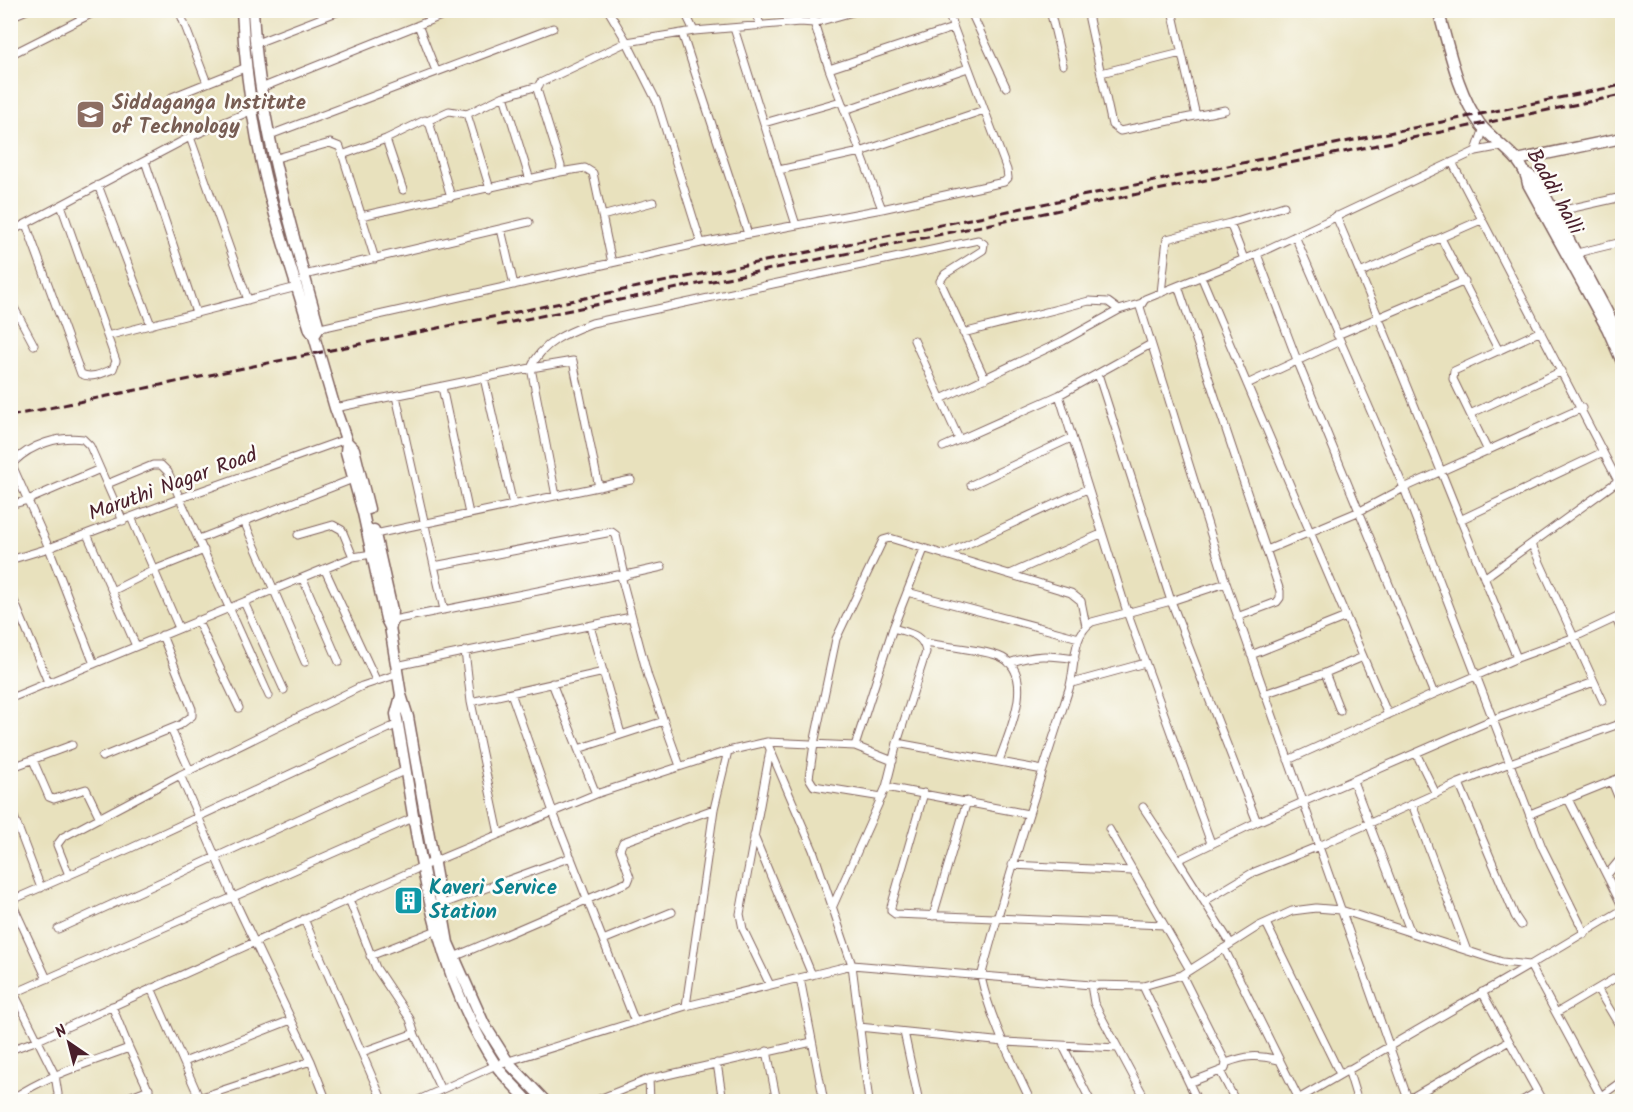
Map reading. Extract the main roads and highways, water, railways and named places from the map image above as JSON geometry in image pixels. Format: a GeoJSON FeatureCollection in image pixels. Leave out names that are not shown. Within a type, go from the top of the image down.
{"type":"FeatureCollection","features":[{"type":"Feature","properties":{"kind":"railway"},"geometry":{"type":"LineString","coordinates":[[10,416],[1622,85]]}},
{"type":"Feature","properties":{"kind":"railway"},"geometry":{"type":"LineString","coordinates":[[497,325],[1622,95]]}},
{"type":"Feature","properties":{"kind":"place","name":"Siddaganga Institute of Technology"},"geometry":{"type":"Point","coordinates":[91,115]}},
{"type":"Feature","properties":{"kind":"place","name":"Kaveri Service Station"},"geometry":{"type":"Point","coordinates":[408,900]}}]}
